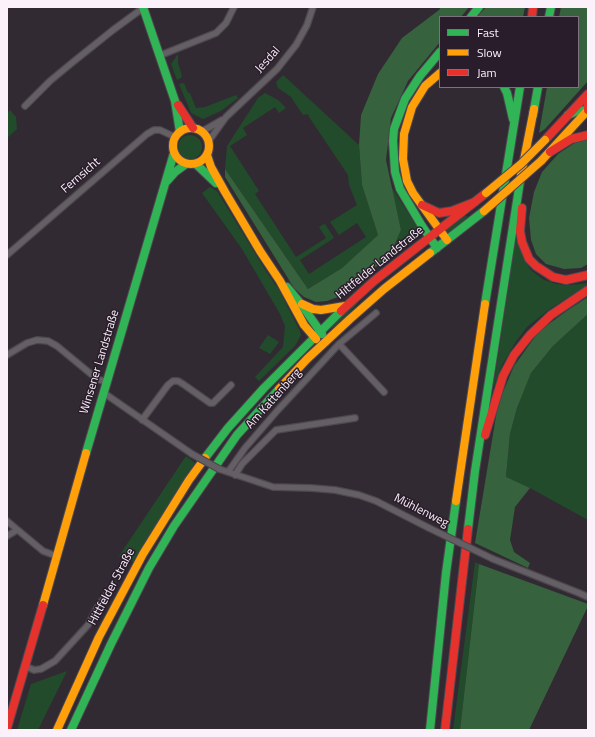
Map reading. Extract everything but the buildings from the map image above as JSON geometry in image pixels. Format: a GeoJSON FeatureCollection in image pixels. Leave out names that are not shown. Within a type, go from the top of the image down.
{"type":"FeatureCollection","features":[{"type":"Feature","properties":{"kind":"main road","name":"Winsener Landstraße"},"geometry":{"type":"LineString","coordinates":[[143,7],[175,100],[193,128]]}},
{"type":"Feature","properties":{"kind":"main road"},"geometry":{"type":"LineString","coordinates":[[472,16],[479,7]]}},
{"type":"Feature","properties":{"kind":"main road"},"geometry":{"type":"LineString","coordinates":[[437,248],[400,189],[395,172],[393,141],[394,128],[405,99],[420,76],[439,53]]}},
{"type":"Feature","properties":{"kind":"main road"},"geometry":{"type":"LineString","coordinates":[[439,74],[426,86],[412,107],[404,134],[404,169],[407,181],[420,204],[447,240]]}},
{"type":"Feature","properties":{"kind":"main road"},"geometry":{"type":"LineString","coordinates":[[504,88],[514,125]]}},
{"type":"Feature","properties":{"kind":"main road"},"geometry":{"type":"LineString","coordinates":[[430,730],[439,639],[460,470],[474,372],[520,88]]}},
{"type":"Feature","properties":{"kind":"main road"},"geometry":{"type":"LineString","coordinates":[[445,730],[475,472],[519,184],[538,88]]}},
{"type":"Feature","properties":{"kind":"main road","name":"Hittfelder Landstraße"},"geometry":{"type":"LineString","coordinates":[[201,463],[242,412],[317,333],[374,281],[521,164],[588,94]]}},
{"type":"Feature","properties":{"kind":"main road"},"geometry":{"type":"LineString","coordinates":[[568,115],[577,111],[588,110],[588,98]]}},
{"type":"Feature","properties":{"kind":"main road","name":"Winsener Landstraße"},"geometry":{"type":"LineString","coordinates":[[7,728],[94,424],[174,154],[173,142],[177,134],[175,100]]}},
{"type":"Feature","properties":{"kind":"main road"},"geometry":{"type":"LineString","coordinates":[[534,109],[520,221],[522,242],[529,259],[536,266],[553,277],[566,280],[588,275]]}},
{"type":"Feature","properties":{"kind":"main road","name":"Hittfelder Landstraße"},"geometry":{"type":"LineString","coordinates":[[215,470],[237,435],[253,416],[324,342],[384,290],[484,211],[550,152],[588,110]]}},
{"type":"Feature","properties":{"kind":"main road"},"geometry":{"type":"LineString","coordinates":[[174,154],[186,164],[196,164],[207,155],[209,146],[206,136],[193,128],[184,130],[177,134]]}},
{"type":"Feature","properties":{"kind":"main road"},"geometry":{"type":"LineString","coordinates":[[550,152],[571,139],[588,135]]}},
{"type":"Feature","properties":{"kind":"main road"},"geometry":{"type":"LineString","coordinates":[[207,155],[211,167],[225,192],[280,281],[304,325],[317,333],[322,334],[324,342]]}},
{"type":"Feature","properties":{"kind":"main road","name":"Winsener Landstraße"},"geometry":{"type":"LineString","coordinates":[[165,184],[175,172],[186,164]]}},
{"type":"Feature","properties":{"kind":"main road"},"geometry":{"type":"LineString","coordinates":[[196,164],[225,192]]}},
{"type":"Feature","properties":{"kind":"main road"},"geometry":{"type":"LineString","coordinates":[[420,204],[439,212],[452,211],[475,202]]}},
{"type":"Feature","properties":{"kind":"main road"},"geometry":{"type":"LineString","coordinates":[[280,281],[301,304],[317,333]]}},
{"type":"Feature","properties":{"kind":"main road"},"geometry":{"type":"LineString","coordinates":[[475,472],[503,376],[514,355],[530,335],[551,315],[588,290]]}},
{"type":"Feature","properties":{"kind":"main road"},"geometry":{"type":"LineString","coordinates":[[301,304],[313,309],[321,310],[346,306]]}},
{"type":"Feature","properties":{"kind":"main road","name":"Hittfelder Straße"},"geometry":{"type":"LineString","coordinates":[[57,730],[99,637],[143,554],[201,463]]}},
{"type":"Feature","properties":{"kind":"main road","name":"Hittfelder Straße"},"geometry":{"type":"LineString","coordinates":[[71,730],[114,637],[144,578],[174,526],[202,484],[215,470]]}},
{"type":"Feature","properties":{"kind":"street"},"geometry":{"type":"LineString","coordinates":[[25,106],[61,71],[143,7]]}},
{"type":"Feature","properties":{"kind":"street"},"geometry":{"type":"LineString","coordinates":[[160,56],[216,33],[226,23],[234,7]]}},
{"type":"Feature","properties":{"kind":"street","name":"Jesdal"},"geometry":{"type":"LineString","coordinates":[[208,142],[226,118],[277,69],[296,45],[307,25],[313,7]]}},
{"type":"Feature","properties":{"kind":"street","name":"Jesdal"},"geometry":{"type":"LineString","coordinates":[[201,132],[226,118]]}},
{"type":"Feature","properties":{"kind":"street","name":"Fernsicht"},"geometry":{"type":"LineString","coordinates":[[7,255],[148,134],[154,130],[177,134]]}},
{"type":"Feature","properties":{"kind":"street","name":"Am Kattenberg"},"geometry":{"type":"LineString","coordinates":[[228,472],[236,460],[268,422],[339,344],[376,313]]}},
{"type":"Feature","properties":{"kind":"street"},"geometry":{"type":"LineString","coordinates":[[7,355],[27,343],[37,340],[48,341],[57,346],[97,379],[107,382]]}},
{"type":"Feature","properties":{"kind":"street"},"geometry":{"type":"LineString","coordinates":[[339,344],[384,392]]}},
{"type":"Feature","properties":{"kind":"street"},"geometry":{"type":"LineString","coordinates":[[142,420],[168,385],[173,382],[178,381],[210,403],[213,403],[231,385]]}},
{"type":"Feature","properties":{"kind":"street","name":"Mühlenweg"},"geometry":{"type":"LineString","coordinates":[[104,393],[215,470],[235,474],[273,487],[335,490],[376,501],[493,559],[588,597]]}},
{"type":"Feature","properties":{"kind":"street"},"geometry":{"type":"LineString","coordinates":[[235,474],[242,464],[276,430],[355,418]]}},
{"type":"Feature","properties":{"kind":"street"},"geometry":{"type":"LineString","coordinates":[[7,521],[43,551],[57,556]]}},
{"type":"Feature","properties":{"kind":"street"},"geometry":{"type":"LineString","coordinates":[[7,536],[17,530]]}},
{"type":"Feature","properties":{"kind":"street"},"geometry":{"type":"LineString","coordinates":[[25,666],[34,670],[41,669],[55,661],[88,625],[97,608],[107,594]]}},
{"type":"Feature","properties":{"kind":"green space"},"geometry":{"type":"Polygon","coordinates":[[[441,7],[469,7],[462,16],[439,16],[439,43],[408,81],[391,118],[386,160],[401,230],[390,255],[341,296],[327,301],[316,302],[304,297],[294,288],[225,177],[225,169],[308,289],[342,268],[378,235],[362,185],[359,145],[361,115],[378,74],[402,38],[441,7]]]}},
{"type":"Feature","properties":{"kind":"green space"},"geometry":{"type":"Polygon","coordinates":[[[486,7],[525,7],[523,16],[478,16],[486,7]]]}},
{"type":"Feature","properties":{"kind":"green space"},"geometry":{"type":"Polygon","coordinates":[[[561,7],[588,7],[588,81],[545,129],[539,133],[547,88],[579,88],[579,16],[559,16],[561,7]]]}},
{"type":"Feature","properties":{"kind":"green space"},"geometry":{"type":"Polygon","coordinates":[[[178,54],[178,63],[182,76],[177,80],[171,64],[178,54]]]}},
{"type":"Feature","properties":{"kind":"green space"},"geometry":{"type":"Polygon","coordinates":[[[283,75],[359,145],[362,185],[378,235],[342,268],[308,289],[225,169],[227,146],[258,98],[265,93],[278,100],[286,108],[279,113],[275,107],[243,128],[247,135],[230,146],[259,191],[255,194],[296,257],[326,238],[319,227],[325,224],[334,238],[300,260],[309,274],[366,237],[357,223],[339,235],[330,222],[357,205],[349,185],[348,175],[308,114],[303,115],[291,97],[278,88],[276,82],[283,75]]]}},
{"type":"Feature","properties":{"kind":"green space"},"geometry":{"type":"Polygon","coordinates":[[[184,83],[196,108],[205,107],[236,95],[238,98],[221,111],[203,119],[191,113],[179,84],[184,83]]]}},
{"type":"Feature","properties":{"kind":"green space"},"geometry":{"type":"Polygon","coordinates":[[[10,110],[16,117],[17,129],[7,138],[7,113],[10,110]]]}},
{"type":"Feature","properties":{"kind":"green space"},"geometry":{"type":"Polygon","coordinates":[[[190,135],[195,136],[201,142],[201,152],[195,158],[190,159],[185,158],[179,152],[178,147],[179,142],[185,136],[190,135]]]}},
{"type":"Feature","properties":{"kind":"green space"},"geometry":{"type":"Polygon","coordinates":[[[588,138],[588,264],[581,268],[564,269],[546,264],[536,254],[531,240],[529,218],[534,192],[542,172],[558,154],[576,142],[588,138]]]}},
{"type":"Feature","properties":{"kind":"green space"},"geometry":{"type":"Polygon","coordinates":[[[391,186],[417,227],[416,235],[411,243],[390,255],[401,230],[391,186]]]}},
{"type":"Feature","properties":{"kind":"green space"},"geometry":{"type":"Polygon","coordinates":[[[210,187],[217,191],[279,290],[300,331],[301,335],[295,346],[259,381],[255,377],[283,347],[285,326],[280,314],[242,249],[202,193],[210,187]]]}},
{"type":"Feature","properties":{"kind":"green space"},"geometry":{"type":"Polygon","coordinates":[[[464,216],[472,217],[456,230],[443,233],[464,216]]]}},
{"type":"Feature","properties":{"kind":"green space"},"geometry":{"type":"Polygon","coordinates":[[[516,238],[525,262],[532,271],[544,280],[557,284],[570,285],[588,283],[551,308],[527,327],[515,343],[502,365],[493,389],[516,238]]]}},
{"type":"Feature","properties":{"kind":"green space"},"geometry":{"type":"Polygon","coordinates":[[[588,297],[588,314],[553,346],[531,373],[517,408],[510,434],[506,477],[530,488],[515,507],[510,540],[514,552],[530,563],[528,568],[475,543],[498,404],[514,366],[539,331],[588,297]]]}},
{"type":"Feature","properties":{"kind":"green space"},"geometry":{"type":"Polygon","coordinates":[[[357,301],[358,303],[338,325],[330,329],[326,329],[357,301]]]}},
{"type":"Feature","properties":{"kind":"green space"},"geometry":{"type":"Polygon","coordinates":[[[588,314],[588,520],[530,488],[506,478],[510,434],[517,408],[531,373],[553,346],[588,314]]]}},
{"type":"Feature","properties":{"kind":"green space"},"geometry":{"type":"Polygon","coordinates":[[[268,335],[279,342],[270,354],[259,348],[268,335]]]}},
{"type":"Feature","properties":{"kind":"green space"},"geometry":{"type":"Polygon","coordinates":[[[186,456],[195,463],[133,562],[119,556],[186,456]]]}},
{"type":"Feature","properties":{"kind":"green space"},"geometry":{"type":"Polygon","coordinates":[[[475,562],[479,564],[460,730],[453,730],[475,562]]]}},
{"type":"Feature","properties":{"kind":"green space"},"geometry":{"type":"Polygon","coordinates":[[[479,564],[588,604],[529,730],[460,730],[479,564]]]}},
{"type":"Feature","properties":{"kind":"green space"},"geometry":{"type":"Polygon","coordinates":[[[67,671],[38,730],[17,730],[31,684],[67,671]]]}},
{"type":"Feature","properties":{"kind":"traffic: fast"},"geometry":{"type":"LineString","coordinates":[[143,7],[175,101],[180,132]]}},
{"type":"Feature","properties":{"kind":"traffic: fast"},"geometry":{"type":"LineString","coordinates":[[472,16],[479,7]]}},
{"type":"Feature","properties":{"kind":"traffic: fast"},"geometry":{"type":"LineString","coordinates":[[549,16],[551,7]]}},
{"type":"Feature","properties":{"kind":"traffic: fast"},"geometry":{"type":"LineString","coordinates":[[437,248],[400,189],[395,172],[393,141],[394,129],[405,99],[420,76],[439,53]]}},
{"type":"Feature","properties":{"kind":"traffic: fast"},"geometry":{"type":"LineString","coordinates":[[504,88],[513,119]]}},
{"type":"Feature","properties":{"kind":"traffic: fast"},"geometry":{"type":"LineString","coordinates":[[485,304],[520,88]]}},
{"type":"Feature","properties":{"kind":"traffic: fast"},"geometry":{"type":"LineString","coordinates":[[533,115],[538,88]]}},
{"type":"Feature","properties":{"kind":"traffic: fast"},"geometry":{"type":"LineString","coordinates":[[568,115],[577,111],[588,110]]}},
{"type":"Feature","properties":{"kind":"traffic: fast"},"geometry":{"type":"LineString","coordinates":[[86,453],[174,153]]}},
{"type":"Feature","properties":{"kind":"traffic: fast"},"geometry":{"type":"LineString","coordinates":[[167,181],[175,172],[186,164]]}},
{"type":"Feature","properties":{"kind":"traffic: fast"},"geometry":{"type":"LineString","coordinates":[[196,164],[216,183]]}},
{"type":"Feature","properties":{"kind":"traffic: fast"},"geometry":{"type":"LineString","coordinates":[[468,529],[475,471],[521,175]]}},
{"type":"Feature","properties":{"kind":"traffic: fast"},"geometry":{"type":"LineString","coordinates":[[430,253],[484,211]]}},
{"type":"Feature","properties":{"kind":"traffic: fast"},"geometry":{"type":"LineString","coordinates":[[287,287],[322,334]]}},
{"type":"Feature","properties":{"kind":"traffic: fast"},"geometry":{"type":"LineString","coordinates":[[205,458],[228,428],[264,388],[341,311]]}},
{"type":"Feature","properties":{"kind":"traffic: fast"},"geometry":{"type":"LineString","coordinates":[[71,730],[111,644],[149,568],[174,526],[237,435],[279,389]]}},
{"type":"Feature","properties":{"kind":"traffic: fast"},"geometry":{"type":"LineString","coordinates":[[430,730],[446,573],[456,501]]}},
{"type":"Feature","properties":{"kind":"traffic: slow"},"geometry":{"type":"LineString","coordinates":[[439,74],[425,86],[412,107],[404,134],[403,159],[407,181],[413,193],[447,240]]}},
{"type":"Feature","properties":{"kind":"traffic: slow"},"geometry":{"type":"LineString","coordinates":[[521,175],[534,109]]}},
{"type":"Feature","properties":{"kind":"traffic: slow"},"geometry":{"type":"LineString","coordinates":[[541,161],[588,110]]}},
{"type":"Feature","properties":{"kind":"traffic: slow"},"geometry":{"type":"LineString","coordinates":[[195,128],[204,133],[208,139],[209,146],[208,153],[204,159],[195,164],[187,164],[178,159],[174,153],[173,142],[178,133],[184,129],[195,128]]}},
{"type":"Feature","properties":{"kind":"traffic: slow"},"geometry":{"type":"LineString","coordinates":[[486,193],[521,164],[545,140]]}},
{"type":"Feature","properties":{"kind":"traffic: slow"},"geometry":{"type":"LineString","coordinates":[[207,155],[211,167],[225,192],[260,251],[280,281],[304,325],[316,339]]}},
{"type":"Feature","properties":{"kind":"traffic: slow"},"geometry":{"type":"LineString","coordinates":[[484,211],[541,161]]}},
{"type":"Feature","properties":{"kind":"traffic: slow"},"geometry":{"type":"LineString","coordinates":[[279,389],[307,359],[350,319],[384,289],[430,253]]}},
{"type":"Feature","properties":{"kind":"traffic: slow"},"geometry":{"type":"LineString","coordinates":[[302,304],[313,309],[321,310],[345,306]]}},
{"type":"Feature","properties":{"kind":"traffic: slow"},"geometry":{"type":"LineString","coordinates":[[456,501],[485,304]]}},
{"type":"Feature","properties":{"kind":"traffic: slow"},"geometry":{"type":"LineString","coordinates":[[43,605],[86,453]]}},
{"type":"Feature","properties":{"kind":"traffic: slow"},"geometry":{"type":"LineString","coordinates":[[57,730],[99,637],[143,554],[189,480],[205,458]]}},
{"type":"Feature","properties":{"kind":"traffic: jam"},"geometry":{"type":"LineString","coordinates":[[532,16],[533,7]]}},
{"type":"Feature","properties":{"kind":"traffic: jam"},"geometry":{"type":"LineString","coordinates":[[545,140],[588,94]]}},
{"type":"Feature","properties":{"kind":"traffic: jam"},"geometry":{"type":"LineString","coordinates":[[588,98],[588,110]]}},
{"type":"Feature","properties":{"kind":"traffic: jam"},"geometry":{"type":"LineString","coordinates":[[178,105],[193,128]]}},
{"type":"Feature","properties":{"kind":"traffic: jam"},"geometry":{"type":"LineString","coordinates":[[550,152],[571,139],[588,135]]}},
{"type":"Feature","properties":{"kind":"traffic: jam"},"geometry":{"type":"LineString","coordinates":[[341,311],[374,281],[486,193]]}},
{"type":"Feature","properties":{"kind":"traffic: jam"},"geometry":{"type":"LineString","coordinates":[[422,205],[439,213],[452,211],[475,202]]}},
{"type":"Feature","properties":{"kind":"traffic: jam"},"geometry":{"type":"LineString","coordinates":[[522,208],[520,231],[522,242],[529,259],[536,266],[553,277],[566,280],[588,275]]}},
{"type":"Feature","properties":{"kind":"traffic: jam"},"geometry":{"type":"LineString","coordinates":[[485,435],[503,376],[514,355],[530,335],[551,315],[588,290]]}},
{"type":"Feature","properties":{"kind":"traffic: jam"},"geometry":{"type":"LineString","coordinates":[[445,730],[468,529]]}},
{"type":"Feature","properties":{"kind":"traffic: jam"},"geometry":{"type":"LineString","coordinates":[[7,728],[43,605]]}}]}
